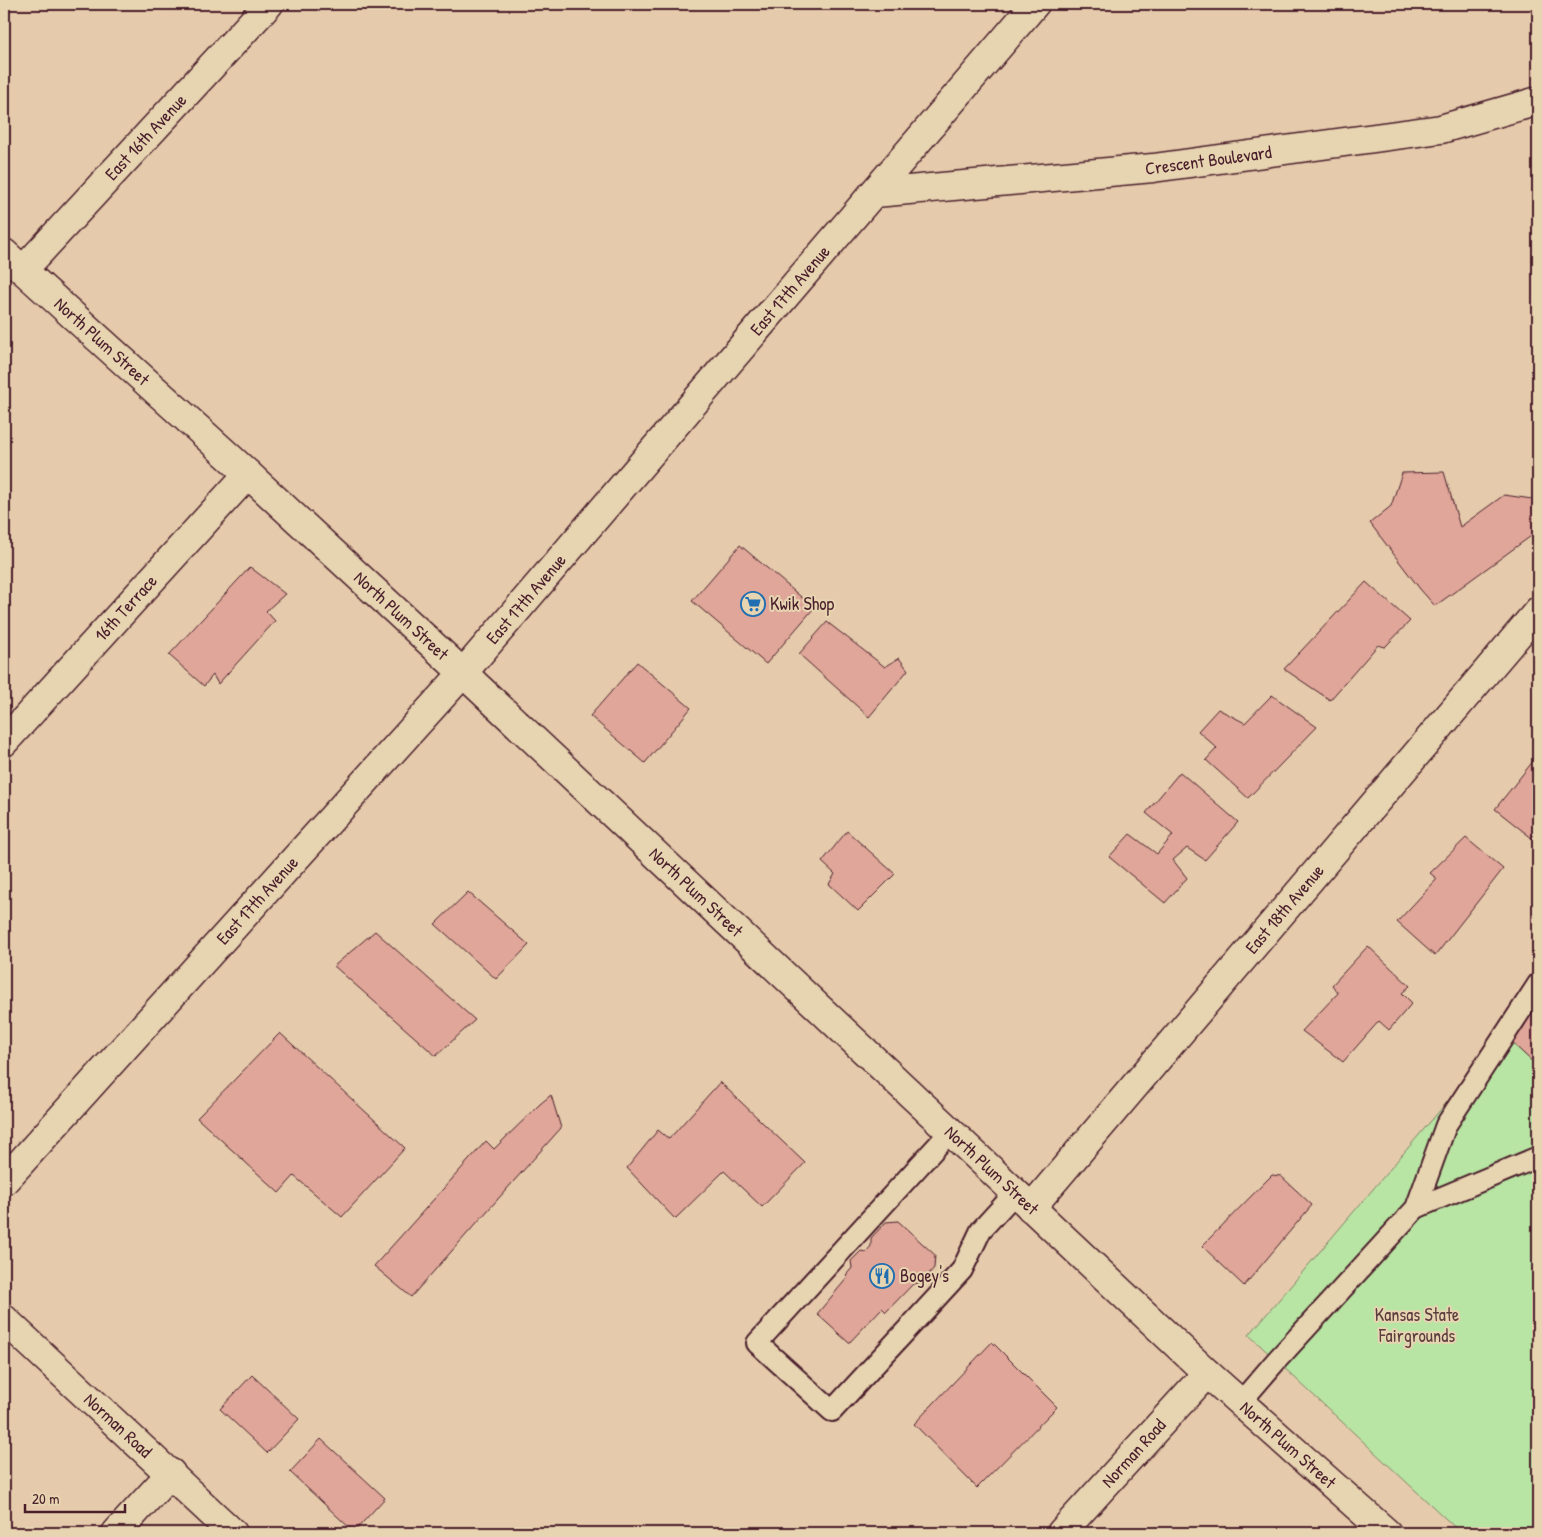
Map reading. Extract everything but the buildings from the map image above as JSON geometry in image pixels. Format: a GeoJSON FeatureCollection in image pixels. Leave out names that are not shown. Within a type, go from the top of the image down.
{"type":"FeatureCollection","features":[{"type":"Feature","properties":{"kind":"street","name":"East 16th Avenue"},"geometry":{"type":"LineString","coordinates":[[13,262],[269,4]]}},
{"type":"Feature","properties":{"kind":"street","name":"East 17th Avenue"},"geometry":{"type":"LineString","coordinates":[[4,1181],[463,673],[1035,4]]}},
{"type":"Feature","properties":{"kind":"street","name":"Crescent Boulevard"},"geometry":{"type":"LineString","coordinates":[[875,193],[1154,168],[1431,131],[1538,101]]}},
{"type":"Feature","properties":{"kind":"street","name":"North Plum Street"},"geometry":{"type":"LineString","coordinates":[[13,262],[248,474],[463,673],[1207,1373],[1387,1533]]}},
{"type":"Feature","properties":{"kind":"street","name":"16th Terrace"},"geometry":{"type":"LineString","coordinates":[[4,742],[248,474]]}},
{"type":"Feature","properties":{"kind":"street","name":"East 18th Avenue"},"geometry":{"type":"LineString","coordinates":[[1023,1200],[1538,611]]}},
{"type":"Feature","properties":{"kind":"street","name":"Norman Road"},"geometry":{"type":"LineString","coordinates":[[4,1319],[233,1533]]}},
{"type":"Feature","properties":{"kind":"street","name":"Norman Road"},"geometry":{"type":"LineString","coordinates":[[1061,1533],[1207,1373]]}},
{"type":"Feature","properties":{"kind":"street"},"geometry":{"type":"LineString","coordinates":[[116,1533],[170,1473]]}},
{"type":"Feature","properties":{"kind":"lane"},"geometry":{"type":"LineString","coordinates":[[1240,1403],[1416,1208],[1446,1125],[1538,984]]}},
{"type":"Feature","properties":{"kind":"lane"},"geometry":{"type":"LineString","coordinates":[[950,1132],[757,1343],[832,1411],[962,1270],[981,1230],[1023,1200]]}},
{"type":"Feature","properties":{"kind":"lane"},"geometry":{"type":"LineString","coordinates":[[1416,1208],[1538,1157]]}},
{"type":"Feature","properties":{"kind":"green space","name":"Kansas State Fairgrounds"},"geometry":{"type":"Polygon","coordinates":[[[1538,995],[1538,1533],[1461,1533],[1249,1335],[1538,995]]]}},
{"type":"Feature","properties":{"kind":"place","name":"Kwik Shop"},"geometry":{"type":"Point","coordinates":[753,604]}},
{"type":"Feature","properties":{"kind":"place","name":"Bogey's"},"geometry":{"type":"Point","coordinates":[882,1276]}}]}
